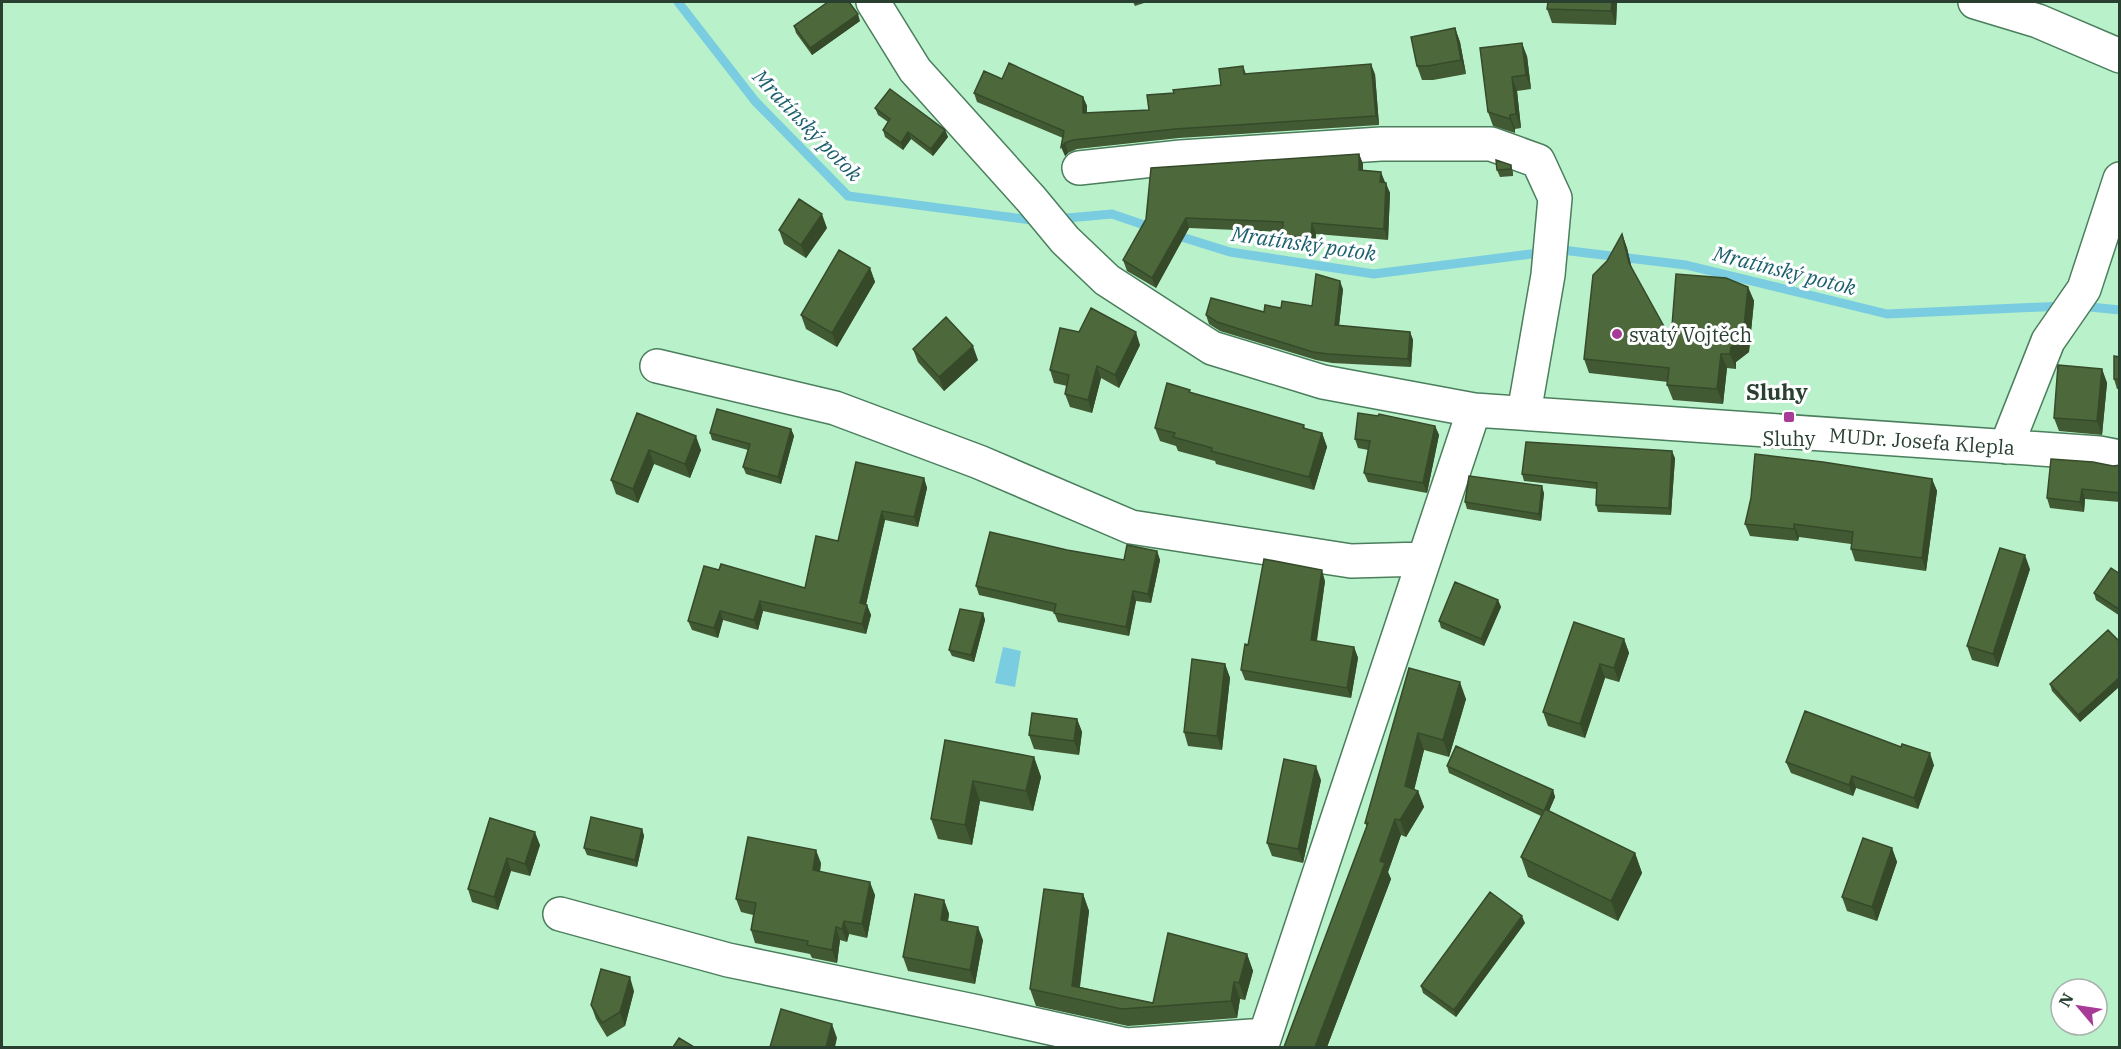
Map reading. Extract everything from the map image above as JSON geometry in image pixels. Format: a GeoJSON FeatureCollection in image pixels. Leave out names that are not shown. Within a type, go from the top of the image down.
{"type":"FeatureCollection","features":[{"type":"Feature","properties":{"kind":"street","name":"MUDr. Josefa Klepla"},"geometry":{"type":"LineString","coordinates":[[873,2],[915,70],[1065,240],[1107,280],[1212,348],[1323,382],[1474,410],[2099,453],[2120,457]]}},
{"type":"Feature","properties":{"kind":"street"},"geometry":{"type":"LineString","coordinates":[[1975,2],[2038,21],[2120,56]]}},
{"type":"Feature","properties":{"kind":"street"},"geometry":{"type":"LineString","coordinates":[[1079,168],[1181,157],[1382,144],[1491,144],[1538,161],[1555,198],[1548,275],[1524,413]]}},
{"type":"Feature","properties":{"kind":"street"},"geometry":{"type":"LineString","coordinates":[[2006,447],[2048,341],[2084,289],[2120,179]]}},
{"type":"Feature","properties":{"kind":"street"},"geometry":{"type":"LineString","coordinates":[[657,366],[835,408],[979,462],[1131,527],[1352,561],[1424,559]]}},
{"type":"Feature","properties":{"kind":"street"},"geometry":{"type":"LineString","coordinates":[[560,914],[728,960],[1127,1045],[1263,1041],[1474,410]]}},
{"type":"Feature","properties":{"kind":"water"},"geometry":{"type":"Polygon","coordinates":[[[1003,647],[1021,651],[1015,687],[995,683],[1003,647]]]}},
{"type":"Feature","properties":{"kind":"building"},"geometry":{"type":"Polygon","coordinates":[[[828,2],[849,2],[858,14],[810,48],[794,26],[828,2]]]}},
{"type":"Feature","properties":{"kind":"building"},"geometry":{"type":"Polygon","coordinates":[[[1548,2],[1612,2],[1611,11],[1547,9],[1548,2]]]}},
{"type":"Feature","properties":{"kind":"building"},"geometry":{"type":"Polygon","coordinates":[[[1455,28],[1461,60],[1417,66],[1411,37],[1455,28]]]}},
{"type":"Feature","properties":{"kind":"building"},"geometry":{"type":"Polygon","coordinates":[[[1522,43],[1526,75],[1512,77],[1516,114],[1510,115],[1510,119],[1488,112],[1480,48],[1522,43]]]}},
{"type":"Feature","properties":{"kind":"building"},"geometry":{"type":"Polygon","coordinates":[[[1009,63],[1083,97],[1083,113],[1149,110],[1147,95],[1221,85],[1219,69],[1243,66],[1244,74],[1371,64],[1376,116],[1175,129],[1073,140],[1061,147],[1064,131],[974,93],[984,71],[1002,79],[1009,63]]]}},
{"type":"Feature","properties":{"kind":"building"},"geometry":{"type":"Polygon","coordinates":[[[890,89],[945,130],[931,149],[908,132],[901,143],[883,130],[890,119],[875,108],[890,89]]]}},
{"type":"Feature","properties":{"kind":"building"},"geometry":{"type":"Polygon","coordinates":[[[1359,154],[1359,170],[1381,172],[1380,182],[1386,183],[1384,229],[1312,223],[1311,237],[1282,236],[1283,222],[1186,218],[1152,278],[1123,260],[1146,219],[1151,168],[1359,154]]]}},
{"type":"Feature","properties":{"kind":"building"},"geometry":{"type":"Polygon","coordinates":[[[1496,160],[1511,165],[1511,169],[1497,170],[1496,160]]]}},
{"type":"Feature","properties":{"kind":"building"},"geometry":{"type":"Polygon","coordinates":[[[799,199],[822,214],[801,245],[779,230],[799,199]]]}},
{"type":"Feature","properties":{"kind":"building"},"geometry":{"type":"Polygon","coordinates":[[[1622,234],[1629,263],[1671,339],[1676,274],[1726,278],[1748,287],[1743,337],[1731,347],[1730,354],[1721,354],[1717,389],[1667,385],[1669,368],[1584,359],[1593,275],[1607,261],[1622,234]]]}},
{"type":"Feature","properties":{"kind":"building"},"geometry":{"type":"Polygon","coordinates":[[[839,250],[870,268],[832,333],[801,315],[839,250]]]}},
{"type":"Feature","properties":{"kind":"building"},"geometry":{"type":"Polygon","coordinates":[[[1316,274],[1340,281],[1335,325],[1410,332],[1408,359],[1313,352],[1217,322],[1206,315],[1211,298],[1264,312],[1265,305],[1281,308],[1282,301],[1312,306],[1316,274]]]}},
{"type":"Feature","properties":{"kind":"building"},"geometry":{"type":"Polygon","coordinates":[[[1091,308],[1136,332],[1115,375],[1097,366],[1088,400],[1065,394],[1069,375],[1050,370],[1060,328],[1079,332],[1091,308]]]}},
{"type":"Feature","properties":{"kind":"building"},"geometry":{"type":"Polygon","coordinates":[[[946,317],[973,346],[939,377],[913,349],[946,317]]]}},
{"type":"Feature","properties":{"kind":"building"},"geometry":{"type":"Polygon","coordinates":[[[2114,356],[2120,357],[2120,379],[2114,379],[2114,356]]]}},
{"type":"Feature","properties":{"kind":"building"},"geometry":{"type":"Polygon","coordinates":[[[2058,365],[2102,369],[2097,421],[2054,418],[2058,365]]]}},
{"type":"Feature","properties":{"kind":"building"},"geometry":{"type":"Polygon","coordinates":[[[1167,383],[1190,390],[1189,392],[1304,425],[1303,428],[1322,433],[1309,477],[1211,451],[1212,448],[1173,437],[1175,433],[1155,428],[1167,383]]]}},
{"type":"Feature","properties":{"kind":"building"},"geometry":{"type":"Polygon","coordinates":[[[717,409],[791,429],[778,477],[743,467],[750,444],[710,433],[717,409]]]}},
{"type":"Feature","properties":{"kind":"building"},"geometry":{"type":"Polygon","coordinates":[[[637,413],[696,436],[685,464],[649,450],[633,489],[611,480],[637,413]]]}},
{"type":"Feature","properties":{"kind":"building"},"geometry":{"type":"Polygon","coordinates":[[[1358,413],[1378,416],[1379,414],[1435,426],[1423,483],[1364,473],[1370,441],[1355,439],[1358,413]]]}},
{"type":"Feature","properties":{"kind":"building"},"geometry":{"type":"Polygon","coordinates":[[[1526,442],[1672,451],[1669,508],[1596,505],[1597,483],[1522,474],[1526,442]]]}},
{"type":"Feature","properties":{"kind":"building"},"geometry":{"type":"Polygon","coordinates":[[[1755,454],[1932,479],[1922,558],[1851,549],[1853,532],[1794,524],[1794,529],[1745,524],[1751,498],[1755,454]]]}},
{"type":"Feature","properties":{"kind":"building"},"geometry":{"type":"Polygon","coordinates":[[[2051,459],[2120,465],[2120,493],[2082,489],[2080,502],[2047,498],[2051,459]]]}},
{"type":"Feature","properties":{"kind":"building"},"geometry":{"type":"Polygon","coordinates":[[[856,462],[924,478],[914,517],[882,511],[860,603],[867,605],[862,624],[760,601],[754,620],[720,611],[714,628],[688,621],[704,566],[719,570],[721,564],[805,588],[816,536],[838,541],[856,462]]]}},
{"type":"Feature","properties":{"kind":"building"},"geometry":{"type":"Polygon","coordinates":[[[1469,476],[1542,486],[1539,514],[1465,502],[1469,476]]]}},
{"type":"Feature","properties":{"kind":"building"},"geometry":{"type":"Polygon","coordinates":[[[990,532],[1067,550],[1124,560],[1127,545],[1157,551],[1148,594],[1133,591],[1126,627],[1054,613],[1056,604],[976,586],[990,532]]]}},
{"type":"Feature","properties":{"kind":"building"},"geometry":{"type":"Polygon","coordinates":[[[2000,548],[2025,555],[1993,654],[1967,646],[2000,548]]]}},
{"type":"Feature","properties":{"kind":"building"},"geometry":{"type":"Polygon","coordinates":[[[1264,559],[1322,570],[1311,640],[1354,647],[1347,688],[1241,670],[1264,559]]]}},
{"type":"Feature","properties":{"kind":"building"},"geometry":{"type":"Polygon","coordinates":[[[2111,568],[2120,574],[2120,610],[2094,593],[2111,568]]]}},
{"type":"Feature","properties":{"kind":"building"},"geometry":{"type":"Polygon","coordinates":[[[1455,582],[1498,600],[1481,639],[1439,621],[1455,582]]]}},
{"type":"Feature","properties":{"kind":"building"},"geometry":{"type":"Polygon","coordinates":[[[960,609],[983,613],[971,655],[949,650],[960,609]]]}},
{"type":"Feature","properties":{"kind":"building"},"geometry":{"type":"Polygon","coordinates":[[[1574,622],[1624,639],[1614,668],[1600,664],[1580,724],[1543,712],[1574,622]]]}},
{"type":"Feature","properties":{"kind":"building"},"geometry":{"type":"Polygon","coordinates":[[[2108,630],[2120,642],[2120,677],[2078,715],[2050,684],[2108,630]]]}},
{"type":"Feature","properties":{"kind":"building"},"geometry":{"type":"Polygon","coordinates":[[[1192,659],[1225,664],[1217,736],[1184,732],[1192,659]]]}},
{"type":"Feature","properties":{"kind":"building"},"geometry":{"type":"Polygon","coordinates":[[[1409,668],[1460,682],[1443,740],[1418,733],[1405,786],[1418,791],[1400,820],[1395,819],[1380,861],[1385,863],[1315,1047],[1284,1047],[1368,823],[1365,823],[1409,668]]]}},
{"type":"Feature","properties":{"kind":"building"},"geometry":{"type":"Polygon","coordinates":[[[1805,711],[1901,747],[1902,744],[1930,753],[1914,798],[1852,776],[1849,785],[1786,762],[1805,711]]]}},
{"type":"Feature","properties":{"kind":"building"},"geometry":{"type":"Polygon","coordinates":[[[1032,713],[1077,719],[1074,741],[1029,735],[1032,713]]]}},
{"type":"Feature","properties":{"kind":"building"},"geometry":{"type":"Polygon","coordinates":[[[945,740],[1034,757],[1026,791],[973,781],[965,825],[931,819],[945,740]]]}},
{"type":"Feature","properties":{"kind":"building"},"geometry":{"type":"Polygon","coordinates":[[[1456,746],[1553,790],[1544,811],[1447,766],[1456,746]]]}},
{"type":"Feature","properties":{"kind":"building"},"geometry":{"type":"Polygon","coordinates":[[[1284,759],[1316,766],[1298,849],[1267,843],[1284,759]]]}},
{"type":"Feature","properties":{"kind":"building"},"geometry":{"type":"Polygon","coordinates":[[[1545,809],[1635,853],[1611,901],[1521,857],[1545,809]]]}},
{"type":"Feature","properties":{"kind":"building"},"geometry":{"type":"Polygon","coordinates":[[[591,817],[642,829],[635,860],[584,848],[591,817]]]}},
{"type":"Feature","properties":{"kind":"building"},"geometry":{"type":"Polygon","coordinates":[[[490,818],[535,832],[525,864],[507,858],[494,897],[468,889],[490,818]]]}},
{"type":"Feature","properties":{"kind":"building"},"geometry":{"type":"Polygon","coordinates":[[[748,837],[816,850],[813,870],[870,882],[862,924],[844,921],[842,929],[836,927],[832,950],[807,945],[808,941],[751,930],[756,903],[736,899],[748,837]]]}},
{"type":"Feature","properties":{"kind":"building"},"geometry":{"type":"Polygon","coordinates":[[[1863,838],[1892,848],[1872,907],[1842,897],[1863,838]]]}},
{"type":"Feature","properties":{"kind":"building"},"geometry":{"type":"Polygon","coordinates":[[[1044,889],[1083,894],[1072,986],[1153,1003],[1168,933],[1247,954],[1239,983],[1234,982],[1231,1001],[1122,1009],[1030,989],[1044,889]]]}},
{"type":"Feature","properties":{"kind":"building"},"geometry":{"type":"Polygon","coordinates":[[[1490,892],[1522,916],[1454,1010],[1421,986],[1490,892]]]}},
{"type":"Feature","properties":{"kind":"building"},"geometry":{"type":"Polygon","coordinates":[[[915,894],[944,900],[941,920],[978,927],[970,970],[903,957],[915,894]]]}},
{"type":"Feature","properties":{"kind":"building"},"geometry":{"type":"Polygon","coordinates":[[[601,969],[630,977],[620,1012],[602,1023],[591,1005],[601,969]]]}},
{"type":"Feature","properties":{"kind":"building"},"geometry":{"type":"Polygon","coordinates":[[[781,1009],[832,1024],[826,1047],[770,1047],[781,1009]]]}},
{"type":"Feature","properties":{"kind":"building"},"geometry":{"type":"Polygon","coordinates":[[[679,1038],[694,1047],[673,1047],[679,1038]]]}},
{"type":"Feature","properties":{"kind":"waterway","name":"Mratínský potok"},"geometry":{"type":"LineString","coordinates":[[678,2],[755,101],[848,196],[1039,221]]}},
{"type":"Feature","properties":{"kind":"waterway","name":"Mratínský potok"},"geometry":{"type":"LineString","coordinates":[[1056,219],[1112,214],[1153,228]]}},
{"type":"Feature","properties":{"kind":"waterway","name":"Mratínský potok"},"geometry":{"type":"LineString","coordinates":[[1172,234],[1230,252],[1374,274],[1562,250],[1686,265],[1887,314],[2063,306]]}},
{"type":"Feature","properties":{"kind":"waterway","name":"Mratínský potok"},"geometry":{"type":"LineString","coordinates":[[2080,306],[2120,310]]}},
{"type":"Feature","properties":{"kind":"place","name":"svatý Vojtěch"},"geometry":{"type":"Point","coordinates":[1617,334]}},
{"type":"Feature","properties":{"kind":"place","name":"Sluhy"},"geometry":{"type":"Point","coordinates":[1789,417]}},
{"type":"Feature","properties":{"kind":"district","name":"Sluhy"},"geometry":{"type":"Point","coordinates":[1777,391]}}]}
